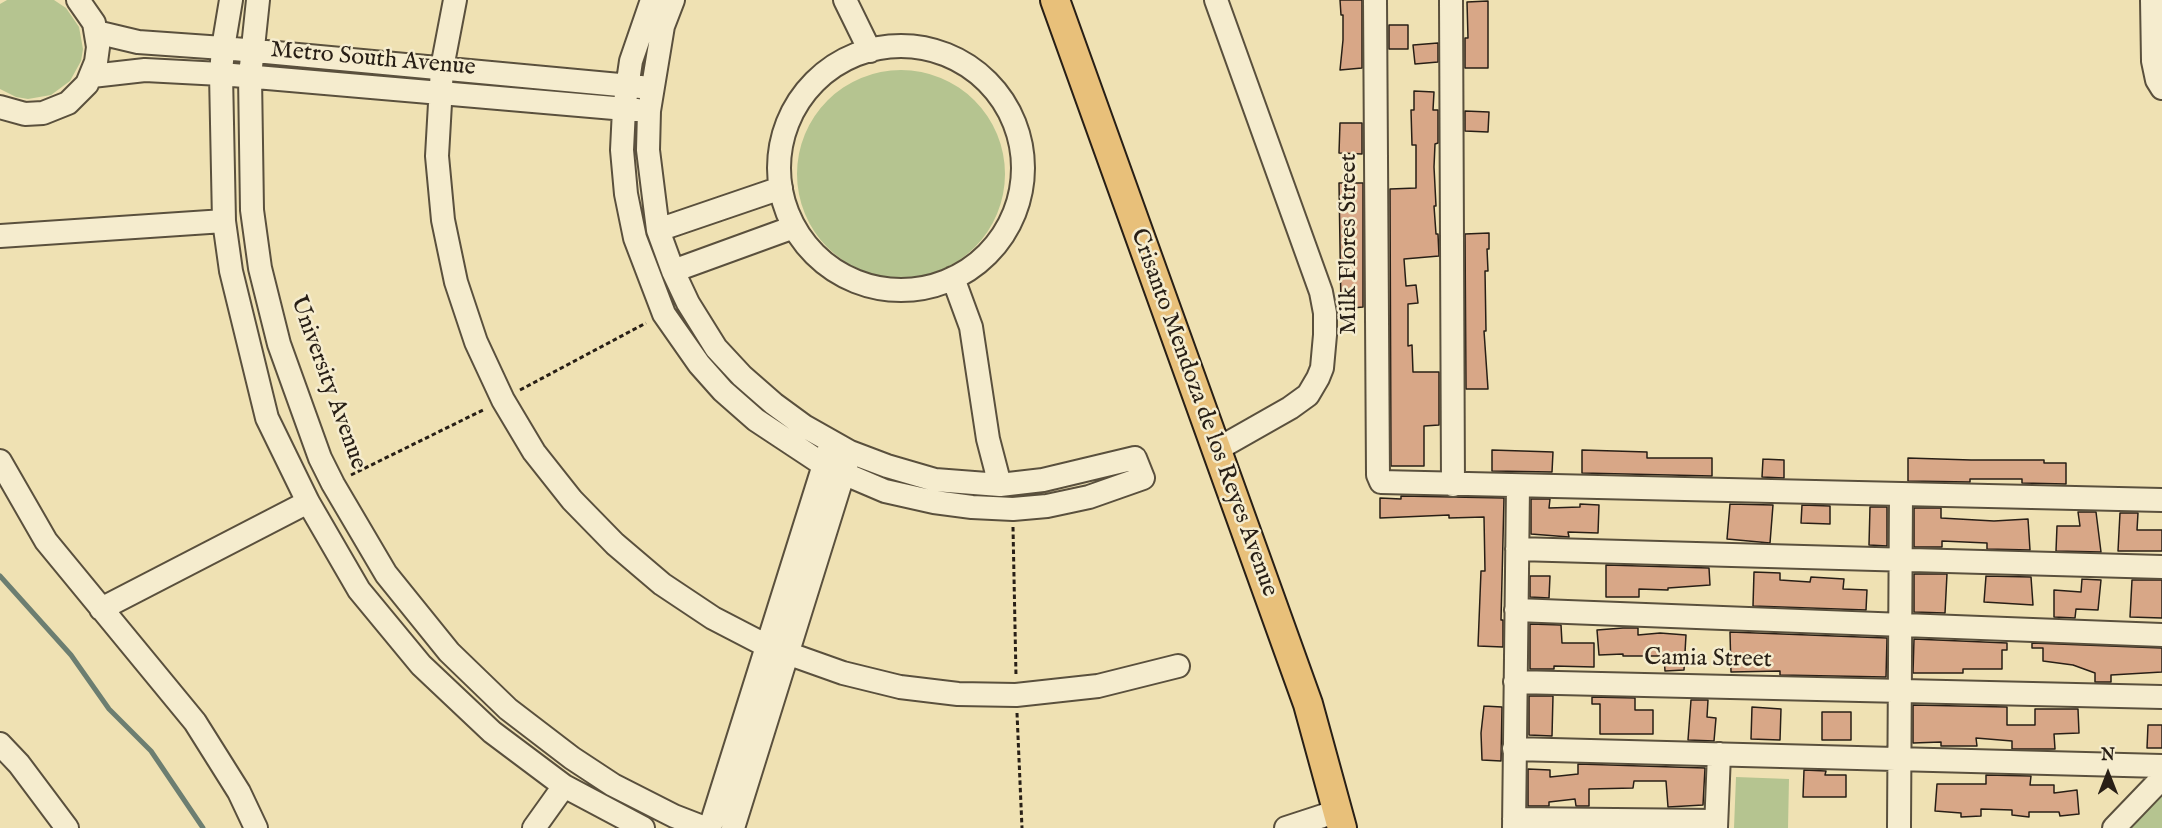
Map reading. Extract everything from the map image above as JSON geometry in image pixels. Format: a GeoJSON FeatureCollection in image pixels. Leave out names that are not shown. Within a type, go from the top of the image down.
{"type":"FeatureCollection","features":[{"type":"Feature","properties":{"kind":"main road","name":"Crisanto Mendoza de los Reyes Avenue"},"geometry":{"type":"LineString","coordinates":[[1055,0],[1308,704],[1340,820]]}},
{"type":"Feature","properties":{"kind":"street"},"geometry":{"type":"LineString","coordinates":[[0,107],[25,114],[52,111],[75,98],[92,76],[98,47],[96,32],[89,14],[78,0]]}},
{"type":"Feature","properties":{"kind":"street"},"geometry":{"type":"LineString","coordinates":[[231,0],[221,74],[224,221],[231,271],[267,418],[308,502],[358,590],[421,665],[492,732],[564,786],[643,828]]}},
{"type":"Feature","properties":{"kind":"street","name":"University Avenue"},"geometry":{"type":"LineString","coordinates":[[258,0],[250,76],[252,210],[260,268],[279,344],[320,458],[386,574],[449,652],[508,709],[572,758],[613,785],[674,816],[707,828]]}},
{"type":"Feature","properties":{"kind":"street"},"geometry":{"type":"LineString","coordinates":[[455,0],[439,93],[437,156],[443,220],[454,271],[476,342],[503,400],[534,452],[572,500],[615,544],[662,584],[713,618],[777,650],[843,673],[900,687],[958,694],[1016,695],[1098,686],[1178,666]]}},
{"type":"Feature","properties":{"kind":"street"},"geometry":{"type":"LineString","coordinates":[[652,0],[631,61],[627,86],[622,150],[626,194],[635,238],[664,314],[699,364],[723,391],[756,420],[834,469],[885,491],[934,502],[1013,509],[1047,506],[1089,497],[1143,477],[1136,458],[1043,480],[1000,485],[934,480],[887,466],[841,446],[804,426],[742,376],[716,348],[688,303],[658,230],[648,150],[649,111],[663,26],[674,0]]}},
{"type":"Feature","properties":{"kind":"street"},"geometry":{"type":"LineString","coordinates":[[844,0],[870,51]]}},
{"type":"Feature","properties":{"kind":"street"},"geometry":{"type":"LineString","coordinates":[[1216,0],[1321,292],[1325,313],[1322,368],[1308,395],[1290,408],[1216,450]]}},
{"type":"Feature","properties":{"kind":"street","name":"Milk Flores Street"},"geometry":{"type":"LineString","coordinates":[[1375,0],[1378,476],[1381,482],[1386,483],[1453,485]]}},
{"type":"Feature","properties":{"kind":"street"},"geometry":{"type":"LineString","coordinates":[[1451,0],[1453,485],[2162,500]]}},
{"type":"Feature","properties":{"kind":"street"},"geometry":{"type":"LineString","coordinates":[[2152,0],[2153,61],[2157,80],[2162,88]]}},
{"type":"Feature","properties":{"kind":"street","name":"Metro South Avenue"},"geometry":{"type":"LineString","coordinates":[[96,32],[138,42],[652,88]]}},
{"type":"Feature","properties":{"kind":"street"},"geometry":{"type":"LineString","coordinates":[[885,48],[915,48],[937,52],[958,61],[993,88],[1016,127],[1023,171],[1022,186],[1014,215],[989,252],[953,278],[939,284],[909,290],[893,290],[863,284],[849,278],[823,262],[802,240],[794,227],[780,188],[781,147],[786,127],[795,108],[821,76],[844,61],[870,51],[885,48]]}},
{"type":"Feature","properties":{"kind":"street","name":"Metro South Avenue"},"geometry":{"type":"LineString","coordinates":[[92,76],[144,70],[221,74],[649,111]]}},
{"type":"Feature","properties":{"kind":"street"},"geometry":{"type":"LineString","coordinates":[[658,230],[780,188]]}},
{"type":"Feature","properties":{"kind":"street"},"geometry":{"type":"LineString","coordinates":[[0,236],[224,221]]}},
{"type":"Feature","properties":{"kind":"street"},"geometry":{"type":"LineString","coordinates":[[673,271],[794,227]]}},
{"type":"Feature","properties":{"kind":"street"},"geometry":{"type":"LineString","coordinates":[[953,278],[971,327],[988,439],[1000,485]]}},
{"type":"Feature","properties":{"kind":"street"},"geometry":{"type":"LineString","coordinates":[[733,828],[777,650],[841,446]]}},
{"type":"Feature","properties":{"kind":"street"},"geometry":{"type":"LineString","coordinates":[[0,461],[46,541],[195,722],[239,792],[256,828]]}},
{"type":"Feature","properties":{"kind":"street"},"geometry":{"type":"LineString","coordinates":[[1518,486],[1514,824],[1716,825],[1719,754]]}},
{"type":"Feature","properties":{"kind":"street"},"geometry":{"type":"LineString","coordinates":[[1899,828],[1901,495]]}},
{"type":"Feature","properties":{"kind":"street"},"geometry":{"type":"LineString","coordinates":[[101,609],[308,502]]}},
{"type":"Feature","properties":{"kind":"street"},"geometry":{"type":"LineString","coordinates":[[1517,549],[2162,567]]}},
{"type":"Feature","properties":{"kind":"street"},"geometry":{"type":"LineString","coordinates":[[1516,610],[2162,635]]}},
{"type":"Feature","properties":{"kind":"street"},"geometry":{"type":"LineString","coordinates":[[707,828],[777,650]]}},
{"type":"Feature","properties":{"kind":"street","name":"Camia Street"},"geometry":{"type":"LineString","coordinates":[[1515,682],[2162,697]]}},
{"type":"Feature","properties":{"kind":"street"},"geometry":{"type":"LineString","coordinates":[[0,744],[19,764],[67,828]]}},
{"type":"Feature","properties":{"kind":"street"},"geometry":{"type":"LineString","coordinates":[[1514,749],[2162,766]]}},
{"type":"Feature","properties":{"kind":"street"},"geometry":{"type":"LineString","coordinates":[[2114,828],[2162,778]]}},
{"type":"Feature","properties":{"kind":"street"},"geometry":{"type":"LineString","coordinates":[[534,828],[564,786]]}},
{"type":"Feature","properties":{"kind":"street"},"geometry":{"type":"LineString","coordinates":[[1286,828],[1340,820]]}},
{"type":"Feature","properties":{"kind":"path"},"geometry":{"type":"LineString","coordinates":[[1013,509],[1016,695],[1022,828]]}},
{"type":"Feature","properties":{"kind":"green space"},"geometry":{"type":"Polygon","coordinates":[[[7,0],[54,0],[66,8],[79,27],[83,49],[81,61],[70,81],[51,95],[28,99],[16,97],[0,89],[0,4],[7,0]]]}},
{"type":"Feature","properties":{"kind":"green space"},"geometry":{"type":"Polygon","coordinates":[[[901,70],[921,72],[950,82],[981,108],[997,134],[1003,154],[1005,174],[1003,194],[993,223],[967,254],[941,270],[921,276],[901,278],[881,276],[852,266],[821,240],[805,214],[799,194],[797,174],[799,154],[809,125],[835,94],[861,78],[881,72],[901,70]]]}},
{"type":"Feature","properties":{"kind":"green space"},"geometry":{"type":"Polygon","coordinates":[[[1736,777],[1789,779],[1788,828],[1734,828],[1736,777]]]}},
{"type":"Feature","properties":{"kind":"green space"},"geometry":{"type":"Polygon","coordinates":[[[2162,789],[2162,828],[2128,828],[2162,789]]]}},
{"type":"Feature","properties":{"kind":"building"},"geometry":{"type":"Polygon","coordinates":[[[1340,0],[1362,0],[1362,68],[1340,70],[1343,15],[1341,15],[1340,0]]]}},
{"type":"Feature","properties":{"kind":"building"},"geometry":{"type":"Polygon","coordinates":[[[1488,1],[1488,68],[1465,68],[1465,38],[1468,38],[1467,2],[1488,1]]]}},
{"type":"Feature","properties":{"kind":"building"},"geometry":{"type":"Polygon","coordinates":[[[1389,25],[1408,25],[1408,49],[1389,49],[1389,25]]]}},
{"type":"Feature","properties":{"kind":"building"},"geometry":{"type":"Polygon","coordinates":[[[1438,43],[1438,62],[1415,64],[1413,45],[1438,43]]]}},
{"type":"Feature","properties":{"kind":"building"},"geometry":{"type":"Polygon","coordinates":[[[1414,91],[1434,92],[1433,110],[1438,110],[1438,143],[1435,144],[1434,167],[1436,206],[1434,206],[1439,256],[1404,259],[1406,286],[1416,285],[1418,303],[1408,304],[1408,346],[1412,345],[1413,372],[1439,372],[1439,425],[1424,426],[1424,466],[1391,466],[1390,189],[1416,188],[1416,145],[1412,145],[1411,110],[1414,110],[1414,91]]]}},
{"type":"Feature","properties":{"kind":"building"},"geometry":{"type":"Polygon","coordinates":[[[1465,111],[1489,112],[1488,132],[1465,131],[1465,111]]]}},
{"type":"Feature","properties":{"kind":"building"},"geometry":{"type":"Polygon","coordinates":[[[1340,123],[1362,123],[1362,154],[1339,153],[1340,123]]]}},
{"type":"Feature","properties":{"kind":"building"},"geometry":{"type":"Polygon","coordinates":[[[1339,183],[1363,183],[1363,307],[1341,309],[1339,183]]]}},
{"type":"Feature","properties":{"kind":"building"},"geometry":{"type":"Polygon","coordinates":[[[1489,233],[1488,271],[1485,271],[1486,331],[1484,331],[1488,389],[1466,389],[1465,234],[1489,233]]]}},
{"type":"Feature","properties":{"kind":"building"},"geometry":{"type":"Polygon","coordinates":[[[1492,450],[1553,452],[1552,472],[1492,471],[1492,450]]]}},
{"type":"Feature","properties":{"kind":"building"},"geometry":{"type":"Polygon","coordinates":[[[1582,450],[1647,452],[1647,458],[1712,458],[1712,476],[1582,473],[1582,450]]]}},
{"type":"Feature","properties":{"kind":"building"},"geometry":{"type":"Polygon","coordinates":[[[1908,458],[2044,460],[2044,463],[2066,463],[2066,484],[2022,483],[2022,479],[1970,479],[1970,482],[1908,481],[1908,458]]]}},
{"type":"Feature","properties":{"kind":"building"},"geometry":{"type":"Polygon","coordinates":[[[1763,459],[1784,460],[1784,478],[1762,477],[1763,459]]]}},
{"type":"Feature","properties":{"kind":"building"},"geometry":{"type":"Polygon","coordinates":[[[1401,496],[1504,498],[1501,620],[1503,620],[1503,647],[1478,646],[1481,571],[1485,571],[1484,517],[1449,518],[1449,515],[1380,518],[1380,498],[1401,499],[1401,496]]]}},
{"type":"Feature","properties":{"kind":"building"},"geometry":{"type":"Polygon","coordinates":[[[1531,499],[1550,499],[1549,508],[1580,507],[1580,504],[1599,505],[1598,533],[1568,532],[1569,537],[1531,534],[1531,499]]]}},
{"type":"Feature","properties":{"kind":"building"},"geometry":{"type":"Polygon","coordinates":[[[1730,504],[1773,505],[1770,543],[1727,539],[1730,504]]]}},
{"type":"Feature","properties":{"kind":"building"},"geometry":{"type":"Polygon","coordinates":[[[1802,505],[1830,506],[1830,524],[1801,523],[1802,505]]]}},
{"type":"Feature","properties":{"kind":"building"},"geometry":{"type":"Polygon","coordinates":[[[1870,507],[1887,507],[1887,546],[1869,545],[1870,507]]]}},
{"type":"Feature","properties":{"kind":"building"},"geometry":{"type":"Polygon","coordinates":[[[1914,508],[1941,508],[1941,518],[1994,521],[2028,519],[2030,550],[1987,549],[1987,543],[1942,541],[1942,547],[1914,547],[1914,508]]]}},
{"type":"Feature","properties":{"kind":"building"},"geometry":{"type":"Polygon","coordinates":[[[2078,512],[2096,512],[2101,552],[2056,551],[2057,526],[2080,526],[2078,512]]]}},
{"type":"Feature","properties":{"kind":"building"},"geometry":{"type":"Polygon","coordinates":[[[2120,513],[2138,513],[2137,530],[2162,530],[2162,551],[2118,551],[2120,513]]]}},
{"type":"Feature","properties":{"kind":"building"},"geometry":{"type":"Polygon","coordinates":[[[1606,565],[1709,568],[1710,585],[1668,588],[1668,590],[1639,589],[1639,597],[1606,597],[1606,565]]]}},
{"type":"Feature","properties":{"kind":"building"},"geometry":{"type":"Polygon","coordinates":[[[1754,572],[1780,573],[1780,580],[1810,582],[1811,577],[1844,579],[1843,589],[1867,590],[1866,610],[1753,606],[1754,572]]]}},
{"type":"Feature","properties":{"kind":"building"},"geometry":{"type":"Polygon","coordinates":[[[1914,574],[1947,574],[1945,613],[1914,612],[1914,574]]]}},
{"type":"Feature","properties":{"kind":"building"},"geometry":{"type":"Polygon","coordinates":[[[1530,576],[1550,576],[1549,598],[1530,597],[1530,576]]]}},
{"type":"Feature","properties":{"kind":"building"},"geometry":{"type":"Polygon","coordinates":[[[1986,576],[2031,577],[2033,605],[1984,602],[1986,576]]]}},
{"type":"Feature","properties":{"kind":"building"},"geometry":{"type":"Polygon","coordinates":[[[2082,579],[2101,580],[2098,610],[2076,609],[2075,618],[2054,617],[2054,590],[2081,592],[2082,579]]]}},
{"type":"Feature","properties":{"kind":"building"},"geometry":{"type":"Polygon","coordinates":[[[2132,580],[2162,580],[2162,618],[2130,617],[2132,580]]]}},
{"type":"Feature","properties":{"kind":"building"},"geometry":{"type":"Polygon","coordinates":[[[1530,624],[1561,625],[1562,643],[1594,643],[1594,667],[1554,666],[1554,669],[1530,669],[1530,624]]]}},
{"type":"Feature","properties":{"kind":"building"},"geometry":{"type":"Polygon","coordinates":[[[1638,628],[1638,635],[1660,633],[1686,635],[1684,670],[1665,671],[1664,656],[1599,655],[1597,630],[1638,628]]]}},
{"type":"Feature","properties":{"kind":"building"},"geometry":{"type":"Polygon","coordinates":[[[1730,632],[1887,638],[1886,677],[1780,675],[1780,671],[1731,672],[1730,632]]]}},
{"type":"Feature","properties":{"kind":"building"},"geometry":{"type":"Polygon","coordinates":[[[1914,639],[2007,643],[2007,650],[2002,650],[2002,669],[1963,669],[1963,673],[1913,673],[1914,639]]]}},
{"type":"Feature","properties":{"kind":"building"},"geometry":{"type":"Polygon","coordinates":[[[2032,643],[2162,648],[2162,672],[2111,675],[2111,682],[2095,682],[2095,673],[2073,665],[2043,661],[2043,648],[2032,648],[2032,643]]]}},
{"type":"Feature","properties":{"kind":"building"},"geometry":{"type":"Polygon","coordinates":[[[1529,696],[1553,696],[1552,736],[1529,735],[1529,696]]]}},
{"type":"Feature","properties":{"kind":"building"},"geometry":{"type":"Polygon","coordinates":[[[1592,697],[1635,698],[1635,710],[1653,710],[1653,734],[1600,734],[1600,704],[1592,704],[1592,697]]]}},
{"type":"Feature","properties":{"kind":"building"},"geometry":{"type":"Polygon","coordinates":[[[1691,700],[1708,700],[1707,717],[1716,718],[1714,741],[1688,740],[1691,700]]]}},
{"type":"Feature","properties":{"kind":"building"},"geometry":{"type":"Polygon","coordinates":[[[1913,705],[2007,707],[2007,725],[2035,725],[2035,709],[2078,709],[2079,733],[2054,734],[2055,749],[2012,749],[2012,741],[1976,738],[1977,746],[1941,746],[1941,742],[1913,743],[1913,705]]]}},
{"type":"Feature","properties":{"kind":"building"},"geometry":{"type":"Polygon","coordinates":[[[1484,706],[1502,707],[1501,761],[1482,760],[1481,733],[1484,706]]]}},
{"type":"Feature","properties":{"kind":"building"},"geometry":{"type":"Polygon","coordinates":[[[1752,707],[1781,709],[1780,740],[1751,739],[1752,707]]]}},
{"type":"Feature","properties":{"kind":"building"},"geometry":{"type":"Polygon","coordinates":[[[1822,712],[1851,712],[1851,740],[1822,740],[1822,712]]]}},
{"type":"Feature","properties":{"kind":"building"},"geometry":{"type":"Polygon","coordinates":[[[2148,725],[2162,725],[2162,748],[2147,748],[2148,725]]]}},
{"type":"Feature","properties":{"kind":"building"},"geometry":{"type":"Polygon","coordinates":[[[1578,764],[1705,768],[1703,805],[1668,807],[1666,781],[1634,781],[1633,788],[1589,789],[1589,806],[1576,806],[1575,799],[1549,802],[1549,806],[1528,806],[1528,769],[1550,770],[1550,777],[1578,774],[1578,764]]]}},
{"type":"Feature","properties":{"kind":"building"},"geometry":{"type":"Polygon","coordinates":[[[1804,770],[1826,771],[1825,775],[1846,775],[1846,797],[1803,797],[1804,770]]]}},
{"type":"Feature","properties":{"kind":"building"},"geometry":{"type":"Polygon","coordinates":[[[1986,775],[2031,776],[2030,785],[2054,785],[2054,793],[2077,790],[2079,814],[2060,816],[2059,812],[2029,812],[2029,817],[2012,815],[2012,810],[1981,809],[1981,816],[1961,817],[1961,813],[1935,811],[1937,784],[1986,784],[1986,775]]]}},
{"type":"Feature","properties":{"kind":"waterway"},"geometry":{"type":"LineString","coordinates":[[0,576],[71,655],[109,709],[151,751],[203,828]]}}]}
